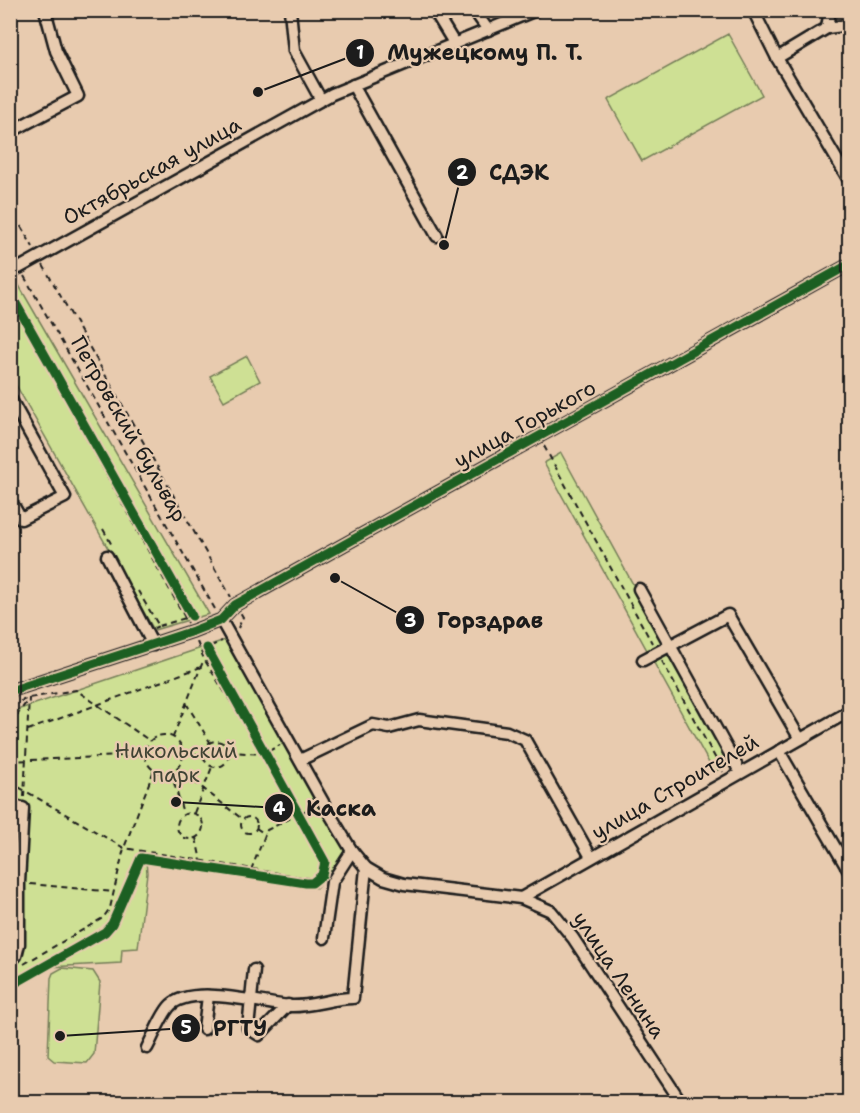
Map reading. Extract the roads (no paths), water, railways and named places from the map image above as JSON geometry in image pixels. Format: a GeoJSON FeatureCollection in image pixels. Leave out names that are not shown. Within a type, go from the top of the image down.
{"type":"FeatureCollection","features":[{"type":"Feature","properties":{"kind":"street"},"geometry":{"type":"LineString","coordinates":[[10,132],[78,96],[56,51],[45,10]]}},
{"type":"Feature","properties":{"kind":"street"},"geometry":{"type":"LineString","coordinates":[[290,10],[294,51],[321,100]]}},
{"type":"Feature","properties":{"kind":"street"},"geometry":{"type":"LineString","coordinates":[[434,10],[454,43]]}},
{"type":"Feature","properties":{"kind":"street"},"geometry":{"type":"LineString","coordinates":[[474,10],[488,30]]}},
{"type":"Feature","properties":{"kind":"street","name":"Октябрьская улица"},"geometry":{"type":"LineString","coordinates":[[19,268],[321,100],[537,10]]}},
{"type":"Feature","properties":{"kind":"street"},"geometry":{"type":"LineString","coordinates":[[753,10],[777,58],[849,182]]}},
{"type":"Feature","properties":{"kind":"street"},"geometry":{"type":"LineString","coordinates":[[826,28],[830,10]]}},
{"type":"Feature","properties":{"kind":"street"},"geometry":{"type":"LineString","coordinates":[[777,58],[826,28],[849,25]]}},
{"type":"Feature","properties":{"kind":"street"},"geometry":{"type":"LineString","coordinates":[[353,85],[437,236]]}},
{"type":"Feature","properties":{"kind":"street","name":"улица Горького"},"geometry":{"type":"LineString","coordinates":[[221,620],[236,605],[849,264]]}},
{"type":"Feature","properties":{"kind":"street"},"geometry":{"type":"LineString","coordinates":[[10,398],[65,497],[21,519],[13,505],[10,507]]}},
{"type":"Feature","properties":{"kind":"street"},"geometry":{"type":"LineString","coordinates":[[107,556],[153,645]]}},
{"type":"Feature","properties":{"kind":"street"},"geometry":{"type":"LineString","coordinates":[[639,589],[741,772]]}},
{"type":"Feature","properties":{"kind":"street"},"geometry":{"type":"LineString","coordinates":[[643,660],[728,615],[800,739]]}},
{"type":"Feature","properties":{"kind":"street"},"geometry":{"type":"LineString","coordinates":[[10,691],[153,645],[221,620]]}},
{"type":"Feature","properties":{"kind":"street","name":"улица Ленина"},"geometry":{"type":"LineString","coordinates":[[221,620],[352,851],[366,868],[383,878],[404,884],[521,898],[551,911],[573,938],[681,1102]]}},
{"type":"Feature","properties":{"kind":"street","name":"улица Строителей"},"geometry":{"type":"LineString","coordinates":[[521,898],[849,711]]}},
{"type":"Feature","properties":{"kind":"street"},"geometry":{"type":"LineString","coordinates":[[300,760],[373,725],[389,728],[419,720],[507,732],[525,740],[591,857]]}},
{"type":"Feature","properties":{"kind":"street"},"geometry":{"type":"LineString","coordinates":[[779,751],[849,873]]}},
{"type":"Feature","properties":{"kind":"street"},"geometry":{"type":"LineString","coordinates":[[10,805],[23,808],[19,944],[16,956],[10,960]]}},
{"type":"Feature","properties":{"kind":"street"},"geometry":{"type":"LineString","coordinates":[[324,938],[332,882],[352,851]]}},
{"type":"Feature","properties":{"kind":"street"},"geometry":{"type":"LineString","coordinates":[[147,1048],[170,1006],[185,999],[208,996],[288,1005],[314,1004],[332,998],[353,998],[366,868]]}},
{"type":"Feature","properties":{"kind":"street"},"geometry":{"type":"LineString","coordinates":[[254,970],[248,1028],[259,1035],[288,1005]]}},
{"type":"Feature","properties":{"kind":"street"},"geometry":{"type":"LineString","coordinates":[[204,1029],[208,996]]}},
{"type":"Feature","properties":{"kind":"place","name":"Мужецкому П. Т."},"geometry":{"type":"Point","coordinates":[258,92]}},
{"type":"Feature","properties":{"kind":"place","name":"СДЭК"},"geometry":{"type":"Point","coordinates":[444,245]}},
{"type":"Feature","properties":{"kind":"place","name":"Горздрав"},"geometry":{"type":"Point","coordinates":[335,578]}},
{"type":"Feature","properties":{"kind":"place","name":"Каска"},"geometry":{"type":"Point","coordinates":[176,802]}},
{"type":"Feature","properties":{"kind":"place","name":"РГТУ"},"geometry":{"type":"Point","coordinates":[60,1036]}},
{"type":"Feature","properties":{"kind":"park label","name":"Никольский парк"},"geometry":{"type":"Point","coordinates":[176,763]}}]}
